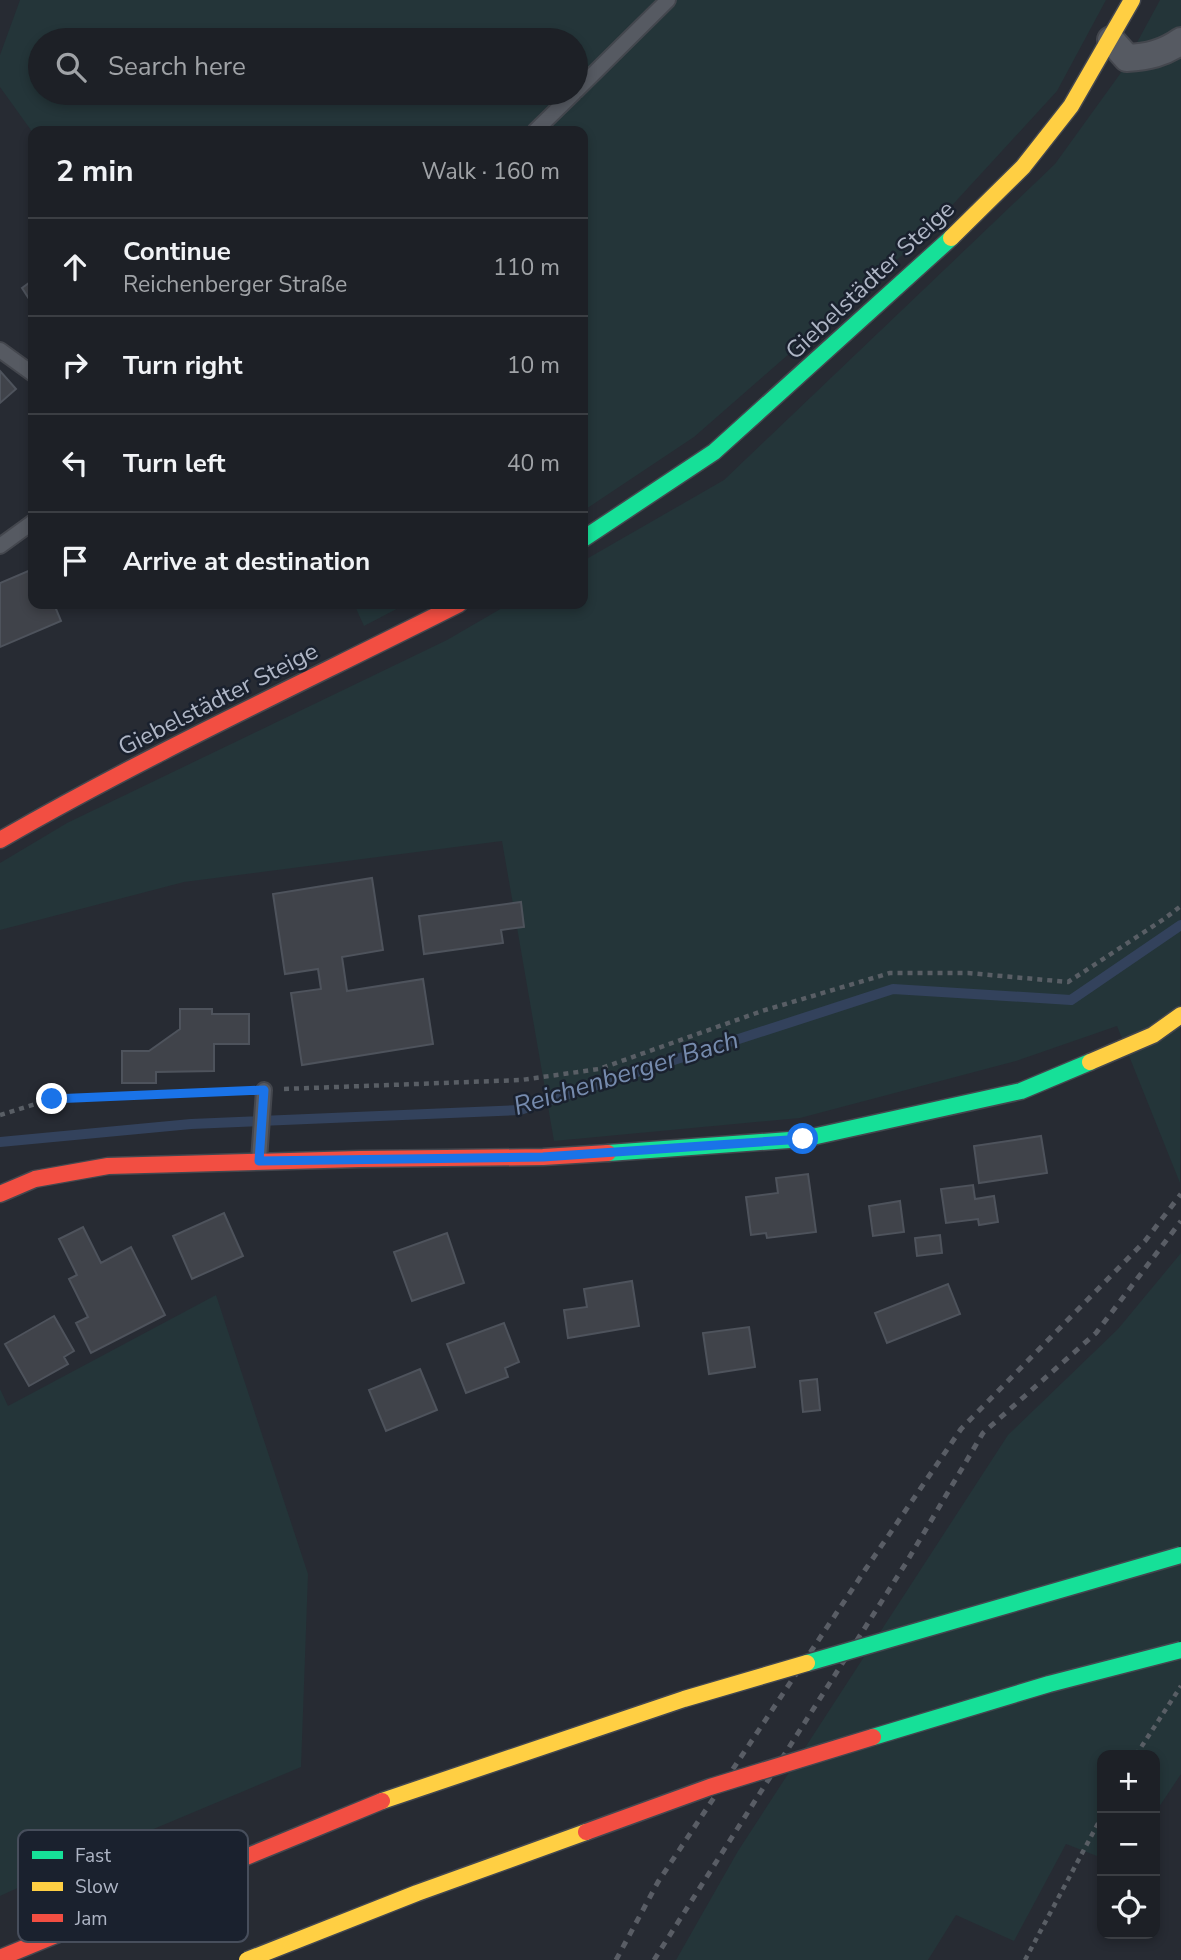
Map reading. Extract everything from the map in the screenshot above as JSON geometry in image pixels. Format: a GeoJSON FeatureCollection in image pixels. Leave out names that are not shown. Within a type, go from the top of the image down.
{"type":"FeatureCollection","features":[{"type":"Feature","properties":{"kind":"main road","name":"Giebelstädter Steige"},"geometry":{"type":"LineString","coordinates":[[588,536],[714,452],[936,253],[1023,167],[1072,106],[1132,0]]}},
{"type":"Feature","properties":{"kind":"main road","name":"Giebelstädter Steige"},"geometry":{"type":"LineString","coordinates":[[0,840],[55,807],[249,707],[449,609]]}},
{"type":"Feature","properties":{"kind":"main road"},"geometry":{"type":"LineString","coordinates":[[0,1194],[35,1179],[108,1166],[543,1157],[803,1139],[1021,1091],[1153,1035],[1181,1015]]}},
{"type":"Feature","properties":{"kind":"main road"},"geometry":{"type":"LineString","coordinates":[[248,1855],[387,1798],[684,1699],[1181,1555]]}},
{"type":"Feature","properties":{"kind":"main road"},"geometry":{"type":"LineString","coordinates":[[247,1960],[417,1893],[710,1787],[1049,1684],[1181,1650]]}},
{"type":"Feature","properties":{"kind":"main road"},"geometry":{"type":"LineString","coordinates":[[0,1958],[39,1942]]}},
{"type":"Feature","properties":{"kind":"street"},"geometry":{"type":"LineString","coordinates":[[1111,40],[1127,58],[1147,57],[1181,41]]}},
{"type":"Feature","properties":{"kind":"lane"},"geometry":{"type":"LineString","coordinates":[[588,79],[668,0]]}},
{"type":"Feature","properties":{"kind":"lane"},"geometry":{"type":"LineString","coordinates":[[540,126],[562,105]]}},
{"type":"Feature","properties":{"kind":"lane"},"geometry":{"type":"LineString","coordinates":[[0,350],[28,370]]}},
{"type":"Feature","properties":{"kind":"lane"},"geometry":{"type":"LineString","coordinates":[[0,546],[28,526]]}},
{"type":"Feature","properties":{"kind":"lane"},"geometry":{"type":"LineString","coordinates":[[259,1161],[264,1095]]}},
{"type":"Feature","properties":{"kind":"path"},"geometry":{"type":"LineString","coordinates":[[0,1115],[52,1099],[264,1095],[521,1080],[600,1069],[762,1011],[890,974],[968,973],[1068,982],[1181,906]]}},
{"type":"Feature","properties":{"kind":"path"},"geometry":{"type":"LineString","coordinates":[[1139,1750],[1181,1685]]}},
{"type":"Feature","properties":{"kind":"path"},"geometry":{"type":"LineString","coordinates":[[1026,1960],[1097,1825]]}},
{"type":"Feature","properties":{"kind":"shaded area"},"geometry":{"type":"Polygon","coordinates":[[[20,0],[1106,0],[1057,91],[923,237],[694,437],[588,508],[588,126],[28,126],[0,87],[0,55],[20,0]]]}},
{"type":"Feature","properties":{"kind":"shaded area"},"geometry":{"type":"Polygon","coordinates":[[[1160,0],[1181,0],[1180,1183],[1117,1026],[1016,1061],[800,1118],[554,1141],[502,841],[184,882],[0,930],[0,863],[67,823],[447,640],[500,609],[588,609],[588,558],[724,480],[1055,164],[1120,74],[1160,0]]]}},
{"type":"Feature","properties":{"kind":"shaded area"},"geometry":{"type":"Polygon","coordinates":[[[356,609],[396,609],[364,626],[356,609]]]}},
{"type":"Feature","properties":{"kind":"shaded area"},"geometry":{"type":"Polygon","coordinates":[[[1181,1253],[1181,1774],[1160,1806],[1160,1750],[1097,1750],[1097,1856],[1066,1844],[1014,1941],[956,1915],[928,1960],[676,1960],[738,1851],[1008,1435],[1118,1329],[1181,1253]]]}},
{"type":"Feature","properties":{"kind":"shaded area"},"geometry":{"type":"Polygon","coordinates":[[[216,1295],[308,1574],[301,1767],[151,1830],[18,1830],[18,1888],[0,1896],[0,1389],[8,1406],[216,1295]]]}},
{"type":"Feature","properties":{"kind":"building"},"geometry":{"type":"Polygon","coordinates":[[[28,284],[28,297],[22,288],[28,284]]]}},
{"type":"Feature","properties":{"kind":"building"},"geometry":{"type":"Polygon","coordinates":[[[0,371],[16,389],[0,403],[0,371]]]}},
{"type":"Feature","properties":{"kind":"building"},"geometry":{"type":"Polygon","coordinates":[[[28,571],[28,609],[56,609],[61,621],[0,647],[0,583],[28,571]]]}},
{"type":"Feature","properties":{"kind":"building"},"geometry":{"type":"Polygon","coordinates":[[[372,878],[383,950],[342,957],[347,991],[423,979],[433,1044],[302,1065],[291,993],[321,989],[318,969],[285,974],[273,894],[372,878]]]}},
{"type":"Feature","properties":{"kind":"building"},"geometry":{"type":"Polygon","coordinates":[[[521,902],[524,927],[501,930],[503,943],[424,954],[419,916],[521,902]]]}},
{"type":"Feature","properties":{"kind":"building"},"geometry":{"type":"Polygon","coordinates":[[[180,1009],[212,1009],[212,1014],[249,1014],[249,1044],[214,1044],[214,1071],[156,1072],[156,1083],[122,1083],[122,1051],[149,1051],[180,1029],[180,1009]]]}},
{"type":"Feature","properties":{"kind":"building"},"geometry":{"type":"Polygon","coordinates":[[[1041,1136],[1047,1173],[979,1183],[974,1146],[1041,1136]]]}},
{"type":"Feature","properties":{"kind":"building"},"geometry":{"type":"Polygon","coordinates":[[[808,1174],[816,1232],[767,1238],[766,1233],[751,1235],[746,1197],[778,1193],[776,1178],[808,1174]]]}},
{"type":"Feature","properties":{"kind":"building"},"geometry":{"type":"Polygon","coordinates":[[[973,1185],[975,1199],[994,1196],[998,1222],[979,1225],[978,1219],[946,1223],[941,1189],[973,1185]]]}},
{"type":"Feature","properties":{"kind":"building"},"geometry":{"type":"Polygon","coordinates":[[[900,1201],[904,1232],[873,1236],[869,1206],[900,1201]]]}},
{"type":"Feature","properties":{"kind":"building"},"geometry":{"type":"Polygon","coordinates":[[[224,1213],[243,1256],[192,1279],[173,1236],[224,1213]]]}},
{"type":"Feature","properties":{"kind":"building"},"geometry":{"type":"Polygon","coordinates":[[[83,1227],[101,1263],[131,1247],[165,1315],[91,1353],[76,1323],[88,1317],[69,1279],[77,1275],[59,1239],[83,1227]]]}},
{"type":"Feature","properties":{"kind":"building"},"geometry":{"type":"Polygon","coordinates":[[[447,1233],[464,1283],[412,1301],[394,1252],[447,1233]]]}},
{"type":"Feature","properties":{"kind":"building"},"geometry":{"type":"Polygon","coordinates":[[[940,1235],[942,1253],[917,1256],[915,1238],[940,1235]]]}},
{"type":"Feature","properties":{"kind":"building"},"geometry":{"type":"Polygon","coordinates":[[[632,1281],[639,1326],[568,1338],[564,1310],[587,1307],[584,1289],[632,1281]]]}},
{"type":"Feature","properties":{"kind":"building"},"geometry":{"type":"Polygon","coordinates":[[[948,1284],[960,1314],[887,1343],[875,1313],[948,1284]]]}},
{"type":"Feature","properties":{"kind":"building"},"geometry":{"type":"Polygon","coordinates":[[[54,1316],[74,1351],[64,1357],[68,1364],[29,1386],[5,1344],[54,1316]]]}},
{"type":"Feature","properties":{"kind":"building"},"geometry":{"type":"Polygon","coordinates":[[[504,1323],[519,1362],[505,1368],[508,1377],[466,1393],[447,1344],[504,1323]]]}},
{"type":"Feature","properties":{"kind":"building"},"geometry":{"type":"Polygon","coordinates":[[[749,1327],[755,1367],[709,1374],[703,1333],[749,1327]]]}},
{"type":"Feature","properties":{"kind":"building"},"geometry":{"type":"Polygon","coordinates":[[[420,1369],[437,1410],[386,1431],[369,1390],[420,1369]]]}},
{"type":"Feature","properties":{"kind":"building"},"geometry":{"type":"Polygon","coordinates":[[[817,1379],[820,1410],[803,1412],[800,1381],[817,1379]]]}},
{"type":"Feature","properties":{"kind":"waterway","name":"Reichenberger Bach"},"geometry":{"type":"LineString","coordinates":[[0,1142],[191,1124],[520,1110],[893,989],[1071,1000],[1181,925]]}},
{"type":"Feature","properties":{"kind":"railway"},"geometry":{"type":"LineString","coordinates":[[616,1960],[658,1882],[961,1429],[1145,1241],[1181,1194]]}},
{"type":"Feature","properties":{"kind":"railway"},"geometry":{"type":"LineString","coordinates":[[654,1960],[906,1563],[983,1433],[1096,1333],[1181,1221]]}},
{"type":"Feature","properties":{"kind":"traffic: fast"},"geometry":{"type":"LineString","coordinates":[[588,536],[714,452],[951,238]]}},
{"type":"Feature","properties":{"kind":"traffic: fast"},"geometry":{"type":"LineString","coordinates":[[608,1153],[803,1139],[1021,1091],[1090,1062]]}},
{"type":"Feature","properties":{"kind":"traffic: fast"},"geometry":{"type":"LineString","coordinates":[[807,1663],[1181,1555]]}},
{"type":"Feature","properties":{"kind":"traffic: fast"},"geometry":{"type":"LineString","coordinates":[[873,1737],[1049,1684],[1181,1650]]}},
{"type":"Feature","properties":{"kind":"traffic: slow"},"geometry":{"type":"LineString","coordinates":[[951,238],[1023,167],[1071,106],[1132,0]]}},
{"type":"Feature","properties":{"kind":"traffic: slow"},"geometry":{"type":"LineString","coordinates":[[1090,1062],[1153,1035],[1181,1015]]}},
{"type":"Feature","properties":{"kind":"traffic: slow"},"geometry":{"type":"LineString","coordinates":[[382,1801],[684,1699],[807,1663]]}},
{"type":"Feature","properties":{"kind":"traffic: slow"},"geometry":{"type":"LineString","coordinates":[[247,1960],[417,1893],[586,1832]]}},
{"type":"Feature","properties":{"kind":"traffic: jam"},"geometry":{"type":"LineString","coordinates":[[0,840],[170,748],[449,609]]}},
{"type":"Feature","properties":{"kind":"traffic: jam"},"geometry":{"type":"LineString","coordinates":[[0,1194],[35,1179],[108,1166],[543,1157],[608,1153]]}},
{"type":"Feature","properties":{"kind":"traffic: jam"},"geometry":{"type":"LineString","coordinates":[[586,1832],[710,1787],[873,1737]]}},
{"type":"Feature","properties":{"kind":"traffic: jam"},"geometry":{"type":"LineString","coordinates":[[248,1856],[382,1801]]}},
{"type":"Feature","properties":{"kind":"traffic: jam"},"geometry":{"type":"LineString","coordinates":[[0,1958],[39,1942]]}},
{"type":"Feature","properties":{"kind":"route"},"geometry":{"type":"LineString","coordinates":[[52,1099],[264,1090],[259,1161],[543,1157],[803,1139]]}}]}
